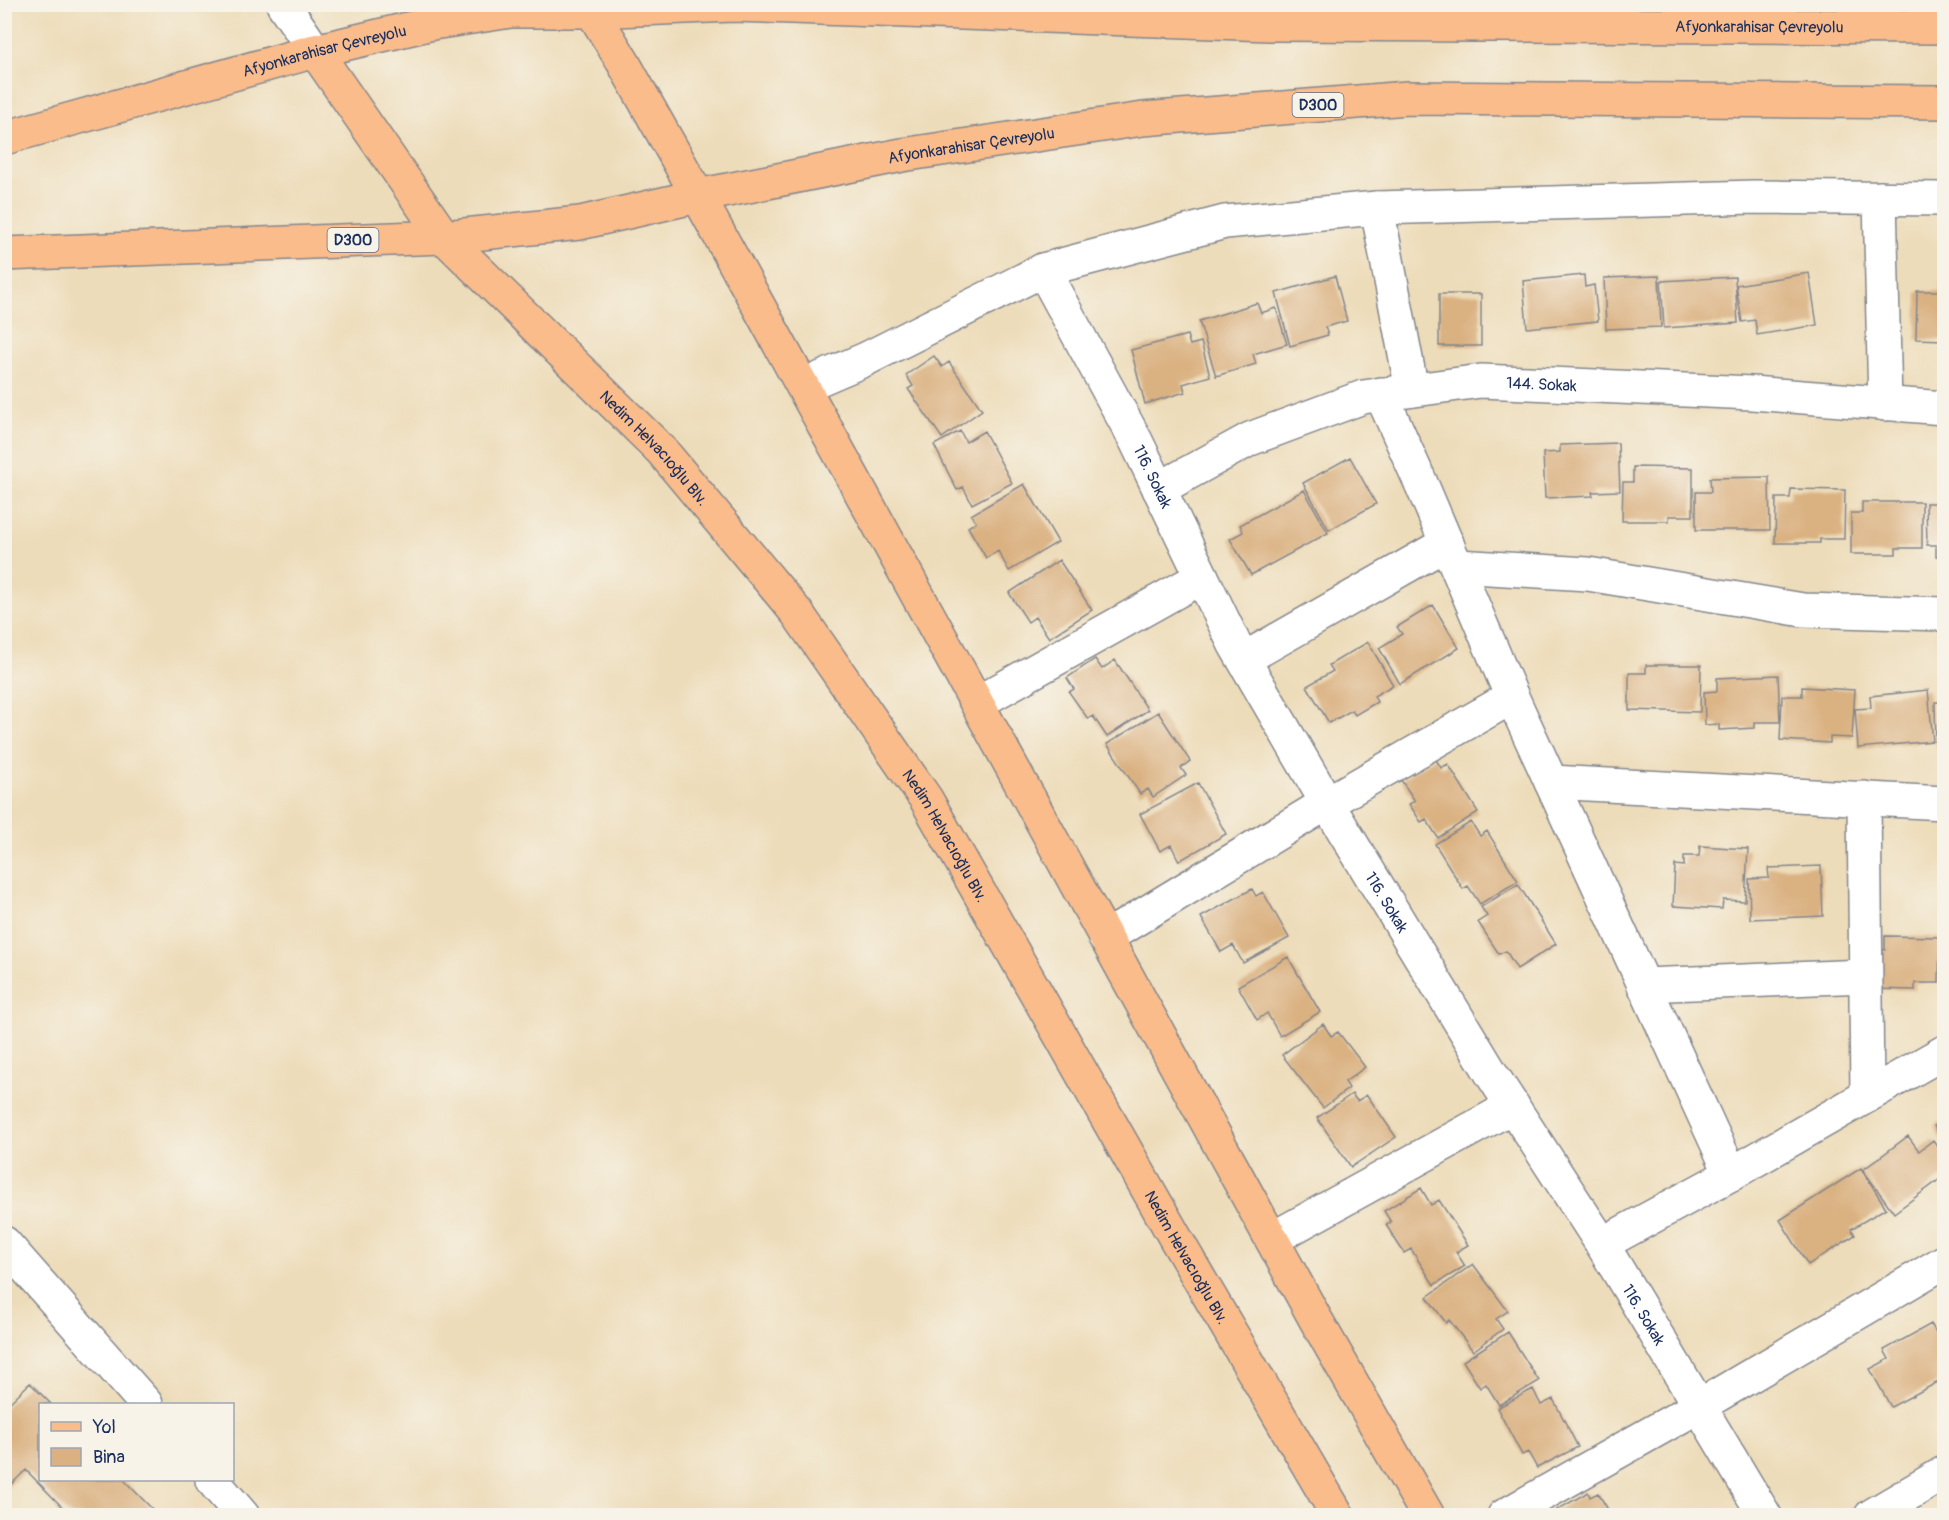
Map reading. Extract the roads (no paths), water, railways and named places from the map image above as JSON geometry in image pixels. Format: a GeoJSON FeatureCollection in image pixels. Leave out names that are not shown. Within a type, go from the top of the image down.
{"type":"FeatureCollection","features":[{"type":"Feature","properties":{"kind":"main road","name":"Afyonkarahisar Çevreyolu"},"geometry":{"type":"LineString","coordinates":[[4,138],[315,51],[433,23],[511,11],[733,5],[1269,24],[1944,27]]}},
{"type":"Feature","properties":{"kind":"main road"},"geometry":{"type":"LineString","coordinates":[[588,8],[624,62],[699,196],[1105,938],[1428,1515]]}},
{"type":"Feature","properties":{"kind":"main road","name":"Nedim Helvacıoğlu Blv."},"geometry":{"type":"LineString","coordinates":[[315,51],[444,237],[662,451],[797,613],[926,799],[1176,1239],[1338,1515]]}},
{"type":"Feature","properties":{"kind":"main road","name":"Afyonkarahisar Çevreyolu"},"geometry":{"type":"LineString","coordinates":[[4,254],[444,237],[580,223],[699,196],[902,155],[1143,119],[1408,98],[1944,102]]}},
{"type":"Feature","properties":{"kind":"street"},"geometry":{"type":"LineString","coordinates":[[282,4],[315,51]]}},
{"type":"Feature","properties":{"kind":"street"},"geometry":{"type":"LineString","coordinates":[[803,386],[866,359],[1043,270],[1225,222],[1377,208],[1754,197],[1944,199]]}},
{"type":"Feature","properties":{"kind":"street"},"geometry":{"type":"LineString","coordinates":[[1880,198],[1885,404]]}},
{"type":"Feature","properties":{"kind":"street"},"geometry":{"type":"LineString","coordinates":[[1377,208],[1397,392],[1452,555],[1512,697],[1731,1174]]}},
{"type":"Feature","properties":{"kind":"street","name":"116. Sokak"},"geometry":{"type":"LineString","coordinates":[[1043,270],[1136,441],[1235,645],[1327,803],[1513,1106],[1602,1244],[1765,1515]]}},
{"type":"Feature","properties":{"kind":"street","name":"144. Sokak"},"geometry":{"type":"LineString","coordinates":[[1159,489],[1250,439],[1363,397],[1481,381],[1752,393],[1944,408]]}},
{"type":"Feature","properties":{"kind":"street"},"geometry":{"type":"LineString","coordinates":[[1244,658],[1452,555],[1588,574],[1803,610],[1944,614]]}},
{"type":"Feature","properties":{"kind":"street"},"geometry":{"type":"LineString","coordinates":[[977,703],[1202,577]]}},
{"type":"Feature","properties":{"kind":"street"},"geometry":{"type":"LineString","coordinates":[[1105,938],[1327,803],[1512,697]]}},
{"type":"Feature","properties":{"kind":"street"},"geometry":{"type":"LineString","coordinates":[[1551,782],[1944,803]]}},
{"type":"Feature","properties":{"kind":"street"},"geometry":{"type":"LineString","coordinates":[[1864,798],[1867,1096]]}},
{"type":"Feature","properties":{"kind":"street"},"geometry":{"type":"LineString","coordinates":[[1644,985],[1865,975]]}},
{"type":"Feature","properties":{"kind":"street"},"geometry":{"type":"LineString","coordinates":[[1602,1244],[1731,1174],[1944,1052]]}},
{"type":"Feature","properties":{"kind":"street"},"geometry":{"type":"LineString","coordinates":[[1272,1239],[1513,1106]]}},
{"type":"Feature","properties":{"kind":"street"},"geometry":{"type":"LineString","coordinates":[[4,1243],[145,1403]]}},
{"type":"Feature","properties":{"kind":"street"},"geometry":{"type":"LineString","coordinates":[[1504,1515],[1699,1406],[1944,1263]]}},
{"type":"Feature","properties":{"kind":"street"},"geometry":{"type":"LineString","coordinates":[[1871,1515],[1944,1473]]}},
{"type":"Feature","properties":{"kind":"street"},"geometry":{"type":"LineString","coordinates":[[214,1481],[243,1515]]}}]}
